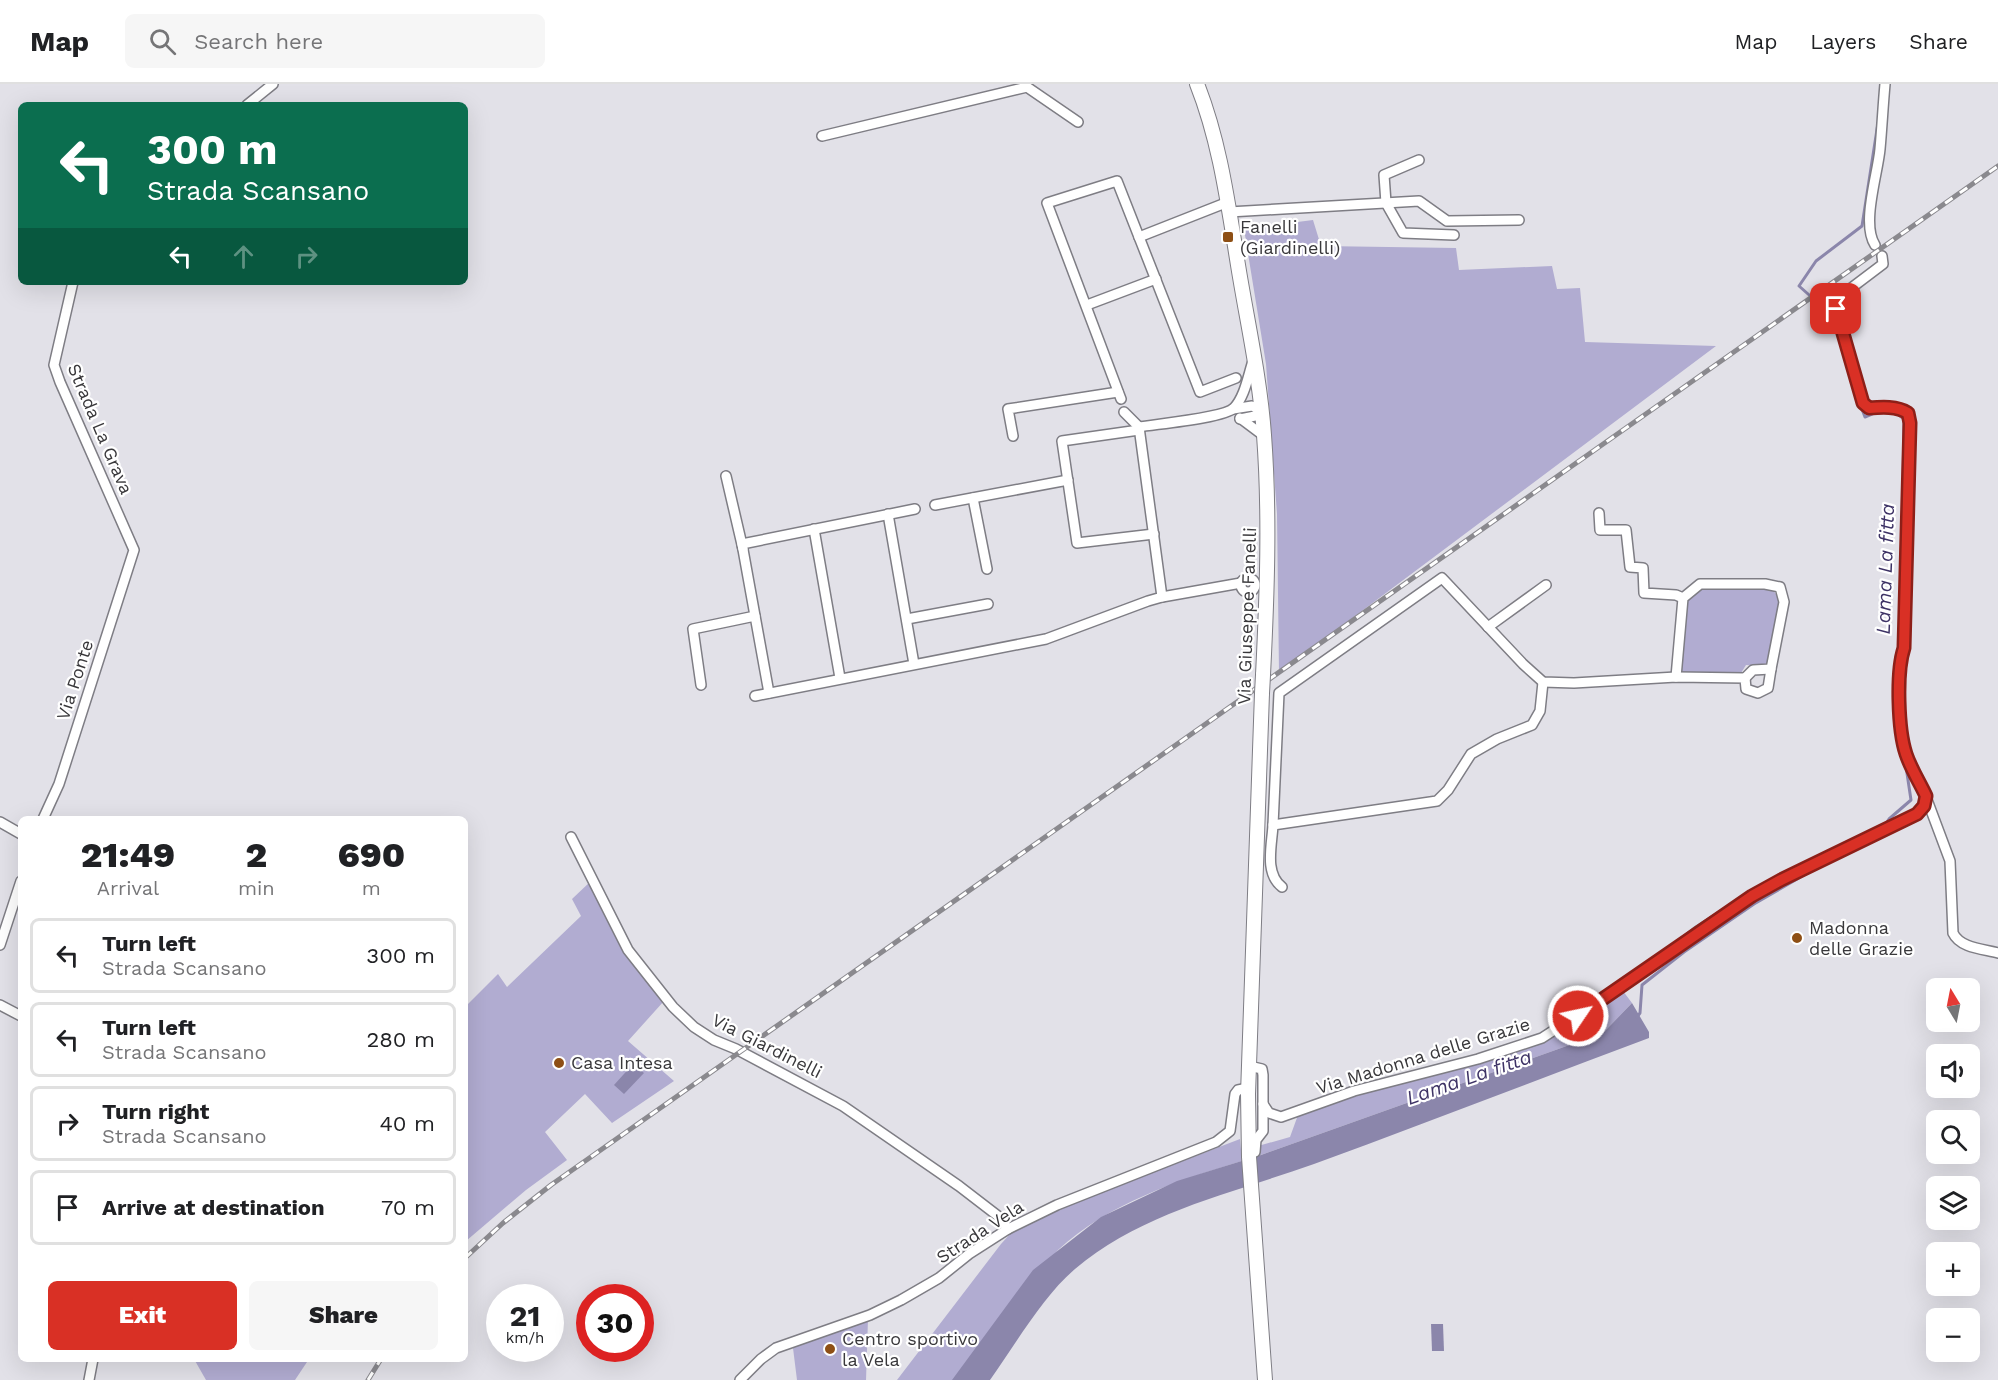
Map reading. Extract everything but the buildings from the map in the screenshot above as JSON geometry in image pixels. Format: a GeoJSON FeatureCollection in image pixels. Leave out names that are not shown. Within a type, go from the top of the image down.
{"type":"FeatureCollection","features":[{"type":"Feature","properties":{"kind":"main road","name":"Via Giuseppe Fanelli"},"geometry":{"type":"LineString","coordinates":[[1197,84],[1217,148],[1229,207],[1262,411],[1264,436],[1268,571],[1248,1088],[1249,1157],[1265,1380]]}},
{"type":"Feature","properties":{"kind":"street"},"geometry":{"type":"LineString","coordinates":[[251,102],[273,84]]}},
{"type":"Feature","properties":{"kind":"street"},"geometry":{"type":"LineString","coordinates":[[1875,245],[1870,236],[1870,217],[1880,150],[1885,84]]}},
{"type":"Feature","properties":{"kind":"street"},"geometry":{"type":"LineString","coordinates":[[822,136],[1027,87],[1078,122]]}},
{"type":"Feature","properties":{"kind":"street"},"geometry":{"type":"LineString","coordinates":[[1419,160],[1384,176],[1386,203],[1403,233],[1454,235]]}},
{"type":"Feature","properties":{"kind":"street"},"geometry":{"type":"LineString","coordinates":[[1013,436],[1008,409],[1120,395],[1047,203],[1117,181],[1200,392],[1236,378]]}},
{"type":"Feature","properties":{"kind":"street"},"geometry":{"type":"LineString","coordinates":[[1139,237],[1229,207],[1419,201],[1447,221],[1519,220]]}},
{"type":"Feature","properties":{"kind":"street"},"geometry":{"type":"LineString","coordinates":[[1882,256],[1882,264],[1842,295],[1837,305],[1837,314],[1863,403],[1869,408],[1885,407],[1903,410],[1908,413],[1910,423],[1904,648],[1900,659],[1899,705],[1907,756],[1926,796],[1950,861],[1953,933],[1964,944],[1998,953]]}},
{"type":"Feature","properties":{"kind":"street"},"geometry":{"type":"LineString","coordinates":[[1087,305],[1156,279]]}},
{"type":"Feature","properties":{"kind":"street","name":"Strada La Grava"},"geometry":{"type":"LineString","coordinates":[[73,285],[54,365],[134,550]]}},
{"type":"Feature","properties":{"kind":"street"},"geometry":{"type":"LineString","coordinates":[[1233,409],[1241,398],[1253,361]]}},
{"type":"Feature","properties":{"kind":"street"},"geometry":{"type":"LineString","coordinates":[[1154,534],[1077,543],[1062,441],[1220,415],[1233,409],[1252,406],[1262,411]]}},
{"type":"Feature","properties":{"kind":"street"},"geometry":{"type":"LineString","coordinates":[[1220,415],[1240,418],[1254,416],[1262,411]]}},
{"type":"Feature","properties":{"kind":"street"},"geometry":{"type":"LineString","coordinates":[[1124,412],[1139,428],[1162,597]]}},
{"type":"Feature","properties":{"kind":"street"},"geometry":{"type":"LineString","coordinates":[[1240,418],[1264,436]]}},
{"type":"Feature","properties":{"kind":"street"},"geometry":{"type":"LineString","coordinates":[[726,476],[742,544],[769,693]]}},
{"type":"Feature","properties":{"kind":"street"},"geometry":{"type":"LineString","coordinates":[[935,505],[1068,480]]}},
{"type":"Feature","properties":{"kind":"street"},"geometry":{"type":"LineString","coordinates":[[973,498],[987,569]]}},
{"type":"Feature","properties":{"kind":"street"},"geometry":{"type":"LineString","coordinates":[[742,544],[915,509]]}},
{"type":"Feature","properties":{"kind":"street"},"geometry":{"type":"LineString","coordinates":[[1599,513],[1600,530],[1626,530],[1630,567],[1643,568],[1644,593],[1676,595],[1683,598]]}},
{"type":"Feature","properties":{"kind":"street"},"geometry":{"type":"LineString","coordinates":[[888,514],[914,664]]}},
{"type":"Feature","properties":{"kind":"street"},"geometry":{"type":"LineString","coordinates":[[814,529],[840,678]]}},
{"type":"Feature","properties":{"kind":"street"},"geometry":{"type":"LineString","coordinates":[[742,544],[769,693]]}},
{"type":"Feature","properties":{"kind":"street","name":"Via Ponte"},"geometry":{"type":"LineString","coordinates":[[45,816],[59,784],[134,550]]}},
{"type":"Feature","properties":{"kind":"street"},"geometry":{"type":"LineString","coordinates":[[1282,887],[1275,882],[1271,872],[1279,693],[1442,578],[1523,664],[1543,681],[1574,683],[1676,677],[1744,678],[1753,669],[1771,669]]}},
{"type":"Feature","properties":{"kind":"street"},"geometry":{"type":"LineString","coordinates":[[755,696],[1049,638],[1148,601],[1241,583]]}},
{"type":"Feature","properties":{"kind":"street"},"geometry":{"type":"LineString","coordinates":[[1676,677],[1683,598],[1700,584],[1765,584],[1780,587],[1784,602],[1768,688],[1758,693],[1746,689],[1744,678]]}},
{"type":"Feature","properties":{"kind":"street"},"geometry":{"type":"LineString","coordinates":[[1488,627],[1546,585]]}},
{"type":"Feature","properties":{"kind":"street"},"geometry":{"type":"LineString","coordinates":[[907,619],[988,604]]}},
{"type":"Feature","properties":{"kind":"street"},"geometry":{"type":"LineString","coordinates":[[701,685],[693,629],[755,616]]}},
{"type":"Feature","properties":{"kind":"street"},"geometry":{"type":"LineString","coordinates":[[1273,825],[1437,801],[1448,790],[1471,754],[1497,739],[1532,725],[1540,711],[1543,681]]}},
{"type":"Feature","properties":{"kind":"street"},"geometry":{"type":"LineString","coordinates":[[1911,817],[1921,810],[1926,796]]}},
{"type":"Feature","properties":{"kind":"street"},"geometry":{"type":"LineString","coordinates":[[1911,817],[1927,818],[1937,827]]}},
{"type":"Feature","properties":{"kind":"street","name":"Via Madonna delle Grazie"},"geometry":{"type":"LineString","coordinates":[[1263,1104],[1269,1113],[1281,1117],[1354,1090],[1478,1059],[1542,1038],[1657,963],[1698,931],[1752,896],[1911,817]]}},
{"type":"Feature","properties":{"kind":"street"},"geometry":{"type":"LineString","coordinates":[[0,822],[18,832]]}},
{"type":"Feature","properties":{"kind":"street","name":"Via Giardinelli"},"geometry":{"type":"LineString","coordinates":[[572,837],[628,950],[672,1007],[694,1027],[714,1040],[813,1088],[843,1106],[959,1186],[998,1216],[1008,1229]]}},
{"type":"Feature","properties":{"kind":"street"},"geometry":{"type":"LineString","coordinates":[[0,945],[18,889]]}},
{"type":"Feature","properties":{"kind":"street"},"geometry":{"type":"LineString","coordinates":[[0,1005],[18,1014]]}},
{"type":"Feature","properties":{"kind":"street"},"geometry":{"type":"LineString","coordinates":[[1249,1066],[1262,1069],[1263,1104],[1263,1131],[1256,1140],[1255,1152],[1249,1157]]}},
{"type":"Feature","properties":{"kind":"street","name":"Strada Vela"},"geometry":{"type":"LineString","coordinates":[[740,1380],[776,1348],[870,1315],[902,1300],[939,1278],[969,1254],[1008,1229],[1057,1205],[1222,1139],[1230,1131],[1235,1094],[1238,1090],[1248,1088]]}},
{"type":"Feature","properties":{"kind":"street"},"geometry":{"type":"LineString","coordinates":[[88,1380],[92,1362]]}},
{"type":"Feature","properties":{"kind":"shaded area"},"geometry":{"type":"Polygon","coordinates":[[[1313,220],[1321,246],[1456,248],[1459,270],[1552,266],[1557,289],[1580,288],[1585,342],[1716,346],[1279,673],[1277,514],[1266,364],[1244,229],[1313,220]]]}},
{"type":"Feature","properties":{"kind":"shaded area"},"geometry":{"type":"Polygon","coordinates":[[[1765,586],[1775,593],[1779,603],[1769,663],[1765,666],[1746,665],[1741,673],[1681,674],[1688,601],[1700,587],[1765,586]]]}},
{"type":"Feature","properties":{"kind":"shaded area","name":"Casa Intesa"},"geometry":{"type":"Polygon","coordinates":[[[591,881],[664,1001],[628,1041],[674,1081],[612,1123],[585,1094],[545,1132],[567,1160],[526,1190],[468,1239],[468,1004],[498,974],[507,987],[581,916],[572,899],[591,881]]]}},
{"type":"Feature","properties":{"kind":"shaded area"},"geometry":{"type":"Polygon","coordinates":[[[1623,991],[1632,1003],[1603,1033],[1258,1156],[1258,1146],[1290,1137],[1298,1115],[1354,1095],[1542,1043],[1623,991]]]}},
{"type":"Feature","properties":{"kind":"shaded area","name":"Lama La fitta"},"geometry":{"type":"Polygon","coordinates":[[[1632,1003],[1649,1032],[1649,1038],[1314,1164],[1189,1206],[1129,1233],[1101,1249],[1063,1280],[1030,1322],[990,1380],[952,1380],[1033,1270],[1101,1217],[1177,1181],[1261,1155],[1603,1033],[1632,1003]]]}},
{"type":"Feature","properties":{"kind":"shaded area"},"geometry":{"type":"Polygon","coordinates":[[[633,1064],[644,1073],[624,1094],[614,1085],[633,1064]]]}},
{"type":"Feature","properties":{"kind":"shaded area"},"geometry":{"type":"Polygon","coordinates":[[[1240,1139],[1242,1161],[1193,1177],[1121,1206],[1099,1219],[1058,1250],[953,1380],[897,1380],[1011,1233],[1063,1207],[1240,1139]]]}},
{"type":"Feature","properties":{"kind":"shaded area","name":"Centro sportivo la Vela"},"geometry":{"type":"Polygon","coordinates":[[[868,1319],[866,1380],[797,1380],[793,1348],[868,1319]]]}},
{"type":"Feature","properties":{"kind":"shaded area"},"geometry":{"type":"Polygon","coordinates":[[[1431,1324],[1443,1324],[1444,1351],[1432,1351],[1431,1324]]]}},
{"type":"Feature","properties":{"kind":"shaded area"},"geometry":{"type":"Polygon","coordinates":[[[196,1362],[307,1362],[295,1380],[206,1380],[196,1362]]]}},
{"type":"Feature","properties":{"kind":"waterway","name":"Lama La fitta"},"geometry":{"type":"LineString","coordinates":[[1834,317],[1799,286],[1816,261],[1862,226],[1878,123]]}},
{"type":"Feature","properties":{"kind":"waterway","name":"Lama La fitta"},"geometry":{"type":"LineString","coordinates":[[1839,335],[1851,378]]}},
{"type":"Feature","properties":{"kind":"waterway","name":"Lama La fitta"},"geometry":{"type":"LineString","coordinates":[[1860,404],[1865,417],[1879,411]]}},
{"type":"Feature","properties":{"kind":"waterway","name":"Lama La fitta"},"geometry":{"type":"LineString","coordinates":[[1895,412],[1904,419],[1902,562]]}},
{"type":"Feature","properties":{"kind":"waterway","name":"Lama La fitta"},"geometry":{"type":"LineString","coordinates":[[1898,652],[1901,614]]}},
{"type":"Feature","properties":{"kind":"waterway","name":"Lama La fitta"},"geometry":{"type":"LineString","coordinates":[[1883,828],[1889,819],[1911,800],[1905,760]]}},
{"type":"Feature","properties":{"kind":"waterway","name":"Lama La fitta"},"geometry":{"type":"LineString","coordinates":[[1637,1017],[1640,1013],[1642,985],[1684,952],[1754,904],[1818,867]]}},
{"type":"Feature","properties":{"kind":"railway"},"geometry":{"type":"LineString","coordinates":[[468,1255],[503,1223],[551,1185],[1998,166]]}},
{"type":"Feature","properties":{"kind":"railway"},"geometry":{"type":"LineString","coordinates":[[368,1380],[379,1362]]}},
{"type":"Feature","properties":{"kind":"place","name":"Fanelli (Giardinelli)"},"geometry":{"type":"Point","coordinates":[1228,237]}},
{"type":"Feature","properties":{"kind":"place","name":"Madonna delle Grazie"},"geometry":{"type":"Point","coordinates":[1797,938]}},
{"type":"Feature","properties":{"kind":"place","name":"Casa Intesa"},"geometry":{"type":"Point","coordinates":[559,1063]}},
{"type":"Feature","properties":{"kind":"place","name":"Centro sportivo la Vela"},"geometry":{"type":"Point","coordinates":[830,1349]}},
{"type":"Feature","properties":{"kind":"route"},"geometry":{"type":"LineString","coordinates":[[1578,1016],[1657,963],[1698,931],[1752,896],[1917,814],[1926,801],[1926,796],[1907,756],[1903,742],[1899,705],[1900,659],[1904,648],[1910,423],[1908,413],[1903,410],[1885,407],[1869,408],[1863,403],[1836,309]]}}]}
